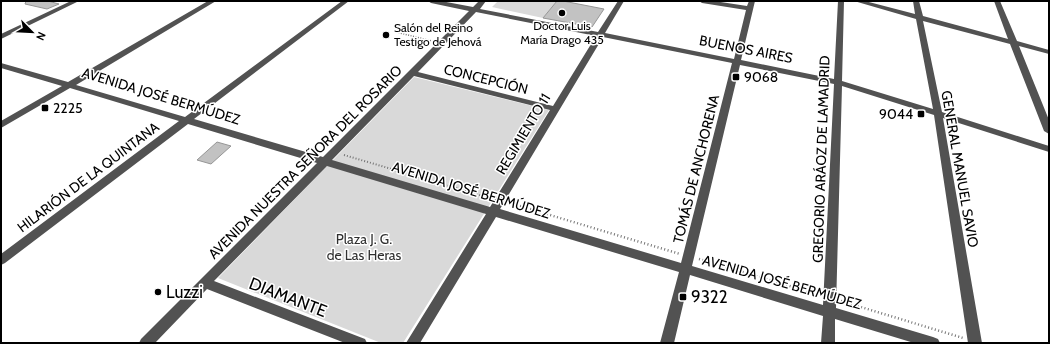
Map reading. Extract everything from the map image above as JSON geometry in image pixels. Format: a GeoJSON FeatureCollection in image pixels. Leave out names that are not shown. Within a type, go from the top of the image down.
{"type":"FeatureCollection","features":[{"type":"Feature","properties":{"kind":"street"},"geometry":{"type":"LineString","coordinates":[[1,37],[76,1]]}},
{"type":"Feature","properties":{"kind":"street"},"geometry":{"type":"LineString","coordinates":[[1,126],[213,1]]}},
{"type":"Feature","properties":{"kind":"street","name":"HILARIÓN DE LA QUINTANA"},"geometry":{"type":"LineString","coordinates":[[1,260],[346,1]]}},
{"type":"Feature","properties":{"kind":"street","name":"BUENOS AIRES"},"geometry":{"type":"LineString","coordinates":[[431,1],[838,82],[1049,149]]}},
{"type":"Feature","properties":{"kind":"street","name":"AVENIDA NUESTRA SEÑORA DEL ROSARIO"},"geometry":{"type":"LineString","coordinates":[[146,343],[483,1]]}},
{"type":"Feature","properties":{"kind":"street","name":"REGIMIENTO 11"},"geometry":{"type":"LineString","coordinates":[[413,343],[620,1]]}},
{"type":"Feature","properties":{"kind":"street"},"geometry":{"type":"LineString","coordinates":[[702,1],[750,9]]}},
{"type":"Feature","properties":{"kind":"street","name":"TOMÁS DE ANCHORENA"},"geometry":{"type":"LineString","coordinates":[[666,343],[752,1]]}},
{"type":"Feature","properties":{"kind":"street","name":"GREGORIO ARÁOZ DE LAMADRID"},"geometry":{"type":"LineString","coordinates":[[828,343],[841,1]]}},
{"type":"Feature","properties":{"kind":"street"},"geometry":{"type":"LineString","coordinates":[[857,1],[1049,52]]}},
{"type":"Feature","properties":{"kind":"street","name":"GENERAL MANUEL SAVIO"},"geometry":{"type":"LineString","coordinates":[[916,1],[938,114],[975,342]]}},
{"type":"Feature","properties":{"kind":"street"},"geometry":{"type":"LineString","coordinates":[[997,1],[1049,131]]}},
{"type":"Feature","properties":{"kind":"street","name":"AVENIDA JOSÉ BERMÚDEZ"},"geometry":{"type":"LineString","coordinates":[[1,65],[933,343]]}},
{"type":"Feature","properties":{"kind":"street","name":"CONCEPCIÓN"},"geometry":{"type":"LineString","coordinates":[[412,73],[555,109]]}},
{"type":"Feature","properties":{"kind":"street","name":"DIAMANTE"},"geometry":{"type":"LineString","coordinates":[[205,284],[360,343]]}},
{"type":"Feature","properties":{"kind":"path"},"geometry":{"type":"LineString","coordinates":[[396,32],[441,43]]}},
{"type":"Feature","properties":{"kind":"path"},"geometry":{"type":"LineString","coordinates":[[334,152],[975,342]]}},
{"type":"Feature","properties":{"kind":"green space"},"geometry":{"type":"Polygon","coordinates":[[[498,1],[557,1],[543,18],[492,7],[498,1]]]}},
{"type":"Feature","properties":{"kind":"green space","name":"Plaza J. G. de Las Heras"},"geometry":{"type":"Polygon","coordinates":[[[414,77],[549,110],[403,343],[381,343],[218,278],[414,77]]]}},
{"type":"Feature","properties":{"kind":"building"},"geometry":{"type":"Polygon","coordinates":[[[26,1],[48,1],[59,4],[47,9],[25,4],[26,1]]]}},
{"type":"Feature","properties":{"kind":"building"},"geometry":{"type":"Polygon","coordinates":[[[557,1],[604,9],[592,27],[543,18],[557,1]]]}},
{"type":"Feature","properties":{"kind":"building"},"geometry":{"type":"Polygon","coordinates":[[[217,142],[231,146],[211,164],[197,160],[217,142]]]}},
{"type":"Feature","properties":{"kind":"place","name":"Doctor Luis María Drago 435"},"geometry":{"type":"Point","coordinates":[562,13]}},
{"type":"Feature","properties":{"kind":"place","name":"Salón del Reino Testigo de Jehová"},"geometry":{"type":"Point","coordinates":[386,35]}},
{"type":"Feature","properties":{"kind":"place","name":"9068"},"geometry":{"type":"Point","coordinates":[736,77]}},
{"type":"Feature","properties":{"kind":"place","name":"2225"},"geometry":{"type":"Point","coordinates":[45,108]}},
{"type":"Feature","properties":{"kind":"place","name":"9044"},"geometry":{"type":"Point","coordinates":[921,114]}},
{"type":"Feature","properties":{"kind":"place","name":"Luzzi"},"geometry":{"type":"Point","coordinates":[158,292]}},
{"type":"Feature","properties":{"kind":"place","name":"9322"},"geometry":{"type":"Point","coordinates":[683,297]}}]}
